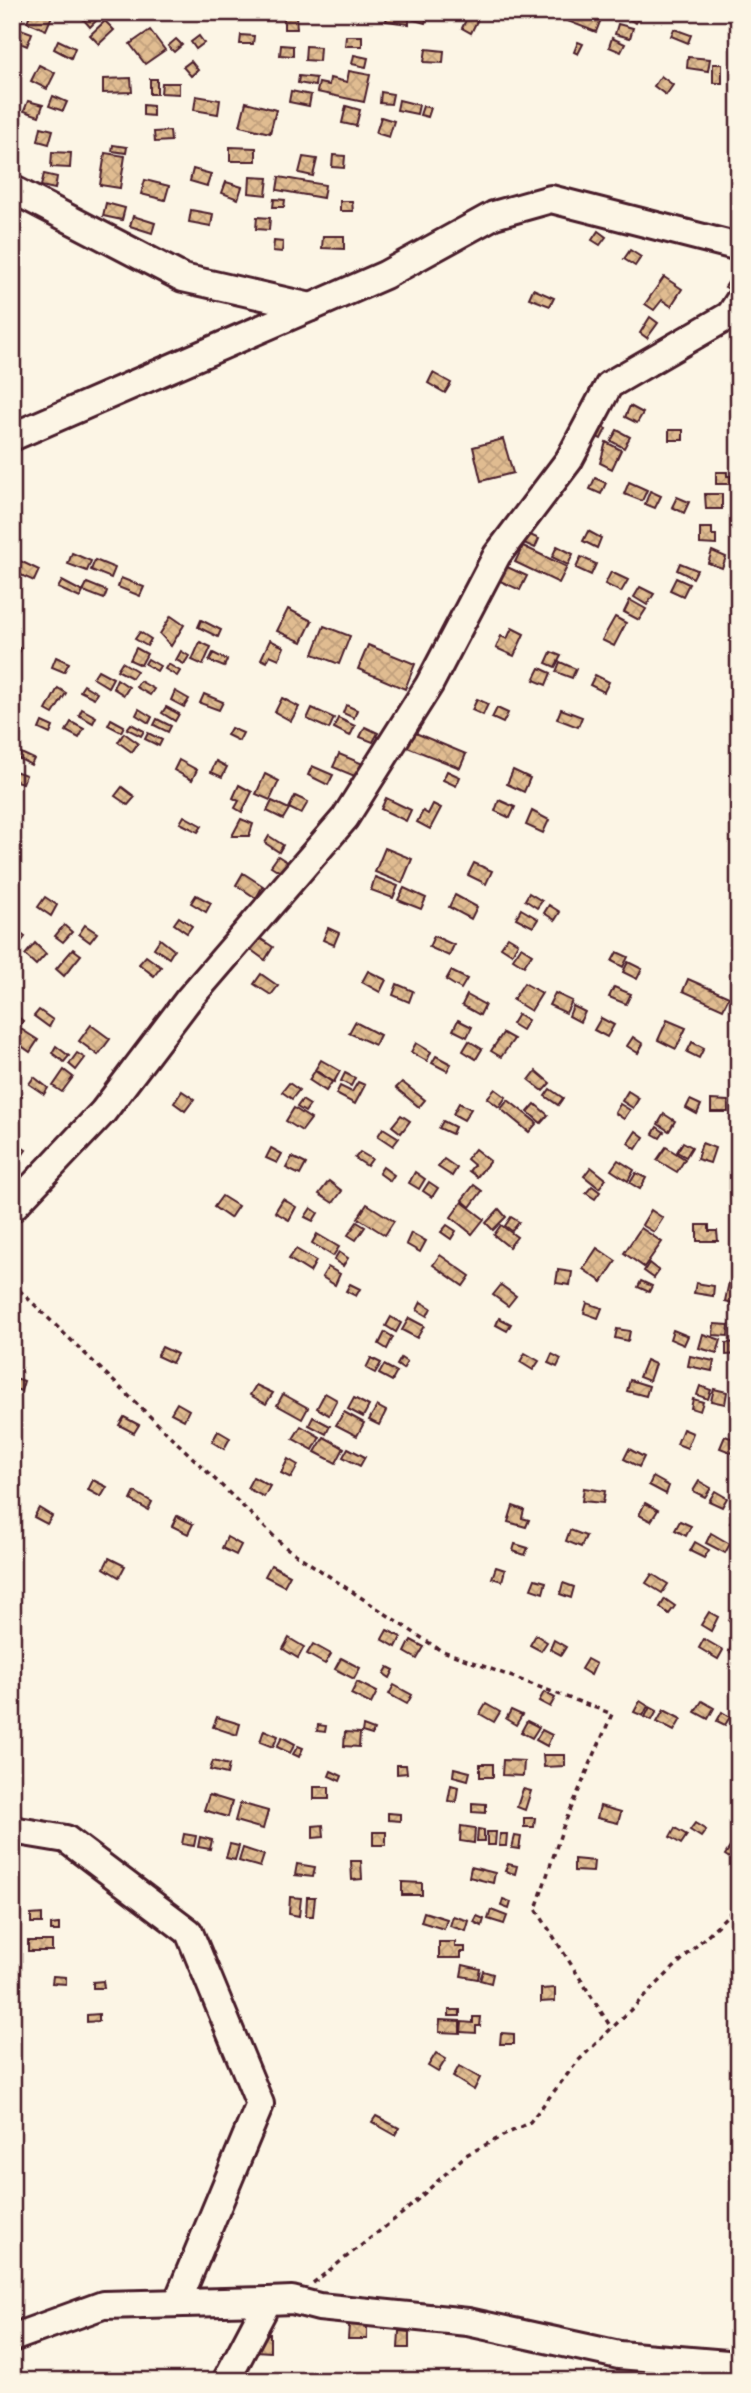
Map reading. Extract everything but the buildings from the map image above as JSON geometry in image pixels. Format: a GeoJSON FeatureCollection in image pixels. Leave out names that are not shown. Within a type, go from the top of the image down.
{"type":"FeatureCollection","features":[{"type":"Feature","properties":{"kind":"street"},"geometry":{"type":"LineString","coordinates":[[12,189],[183,278],[311,307]]}},
{"type":"Feature","properties":{"kind":"street"},"geometry":{"type":"LineString","coordinates":[[12,437],[385,275],[494,215],[551,199],[739,247]]}},
{"type":"Feature","properties":{"kind":"street"},"geometry":{"type":"LineString","coordinates":[[12,1208],[103,1112],[188,1000],[345,818],[429,685],[497,555],[569,460],[609,385],[730,315],[739,301]]}},
{"type":"Feature","properties":{"kind":"street"},"geometry":{"type":"LineString","coordinates":[[12,1830],[66,1839],[189,1932],[260,2104],[177,2303]]}},
{"type":"Feature","properties":{"kind":"street"},"geometry":{"type":"LineString","coordinates":[[226,2381],[280,2301]]}},
{"type":"Feature","properties":{"kind":"street"},"geometry":{"type":"LineString","coordinates":[[12,2338],[103,2305],[280,2301],[468,2322],[619,2355],[739,2365]]}},
{"type":"Feature","properties":{"kind":"path"},"geometry":{"type":"LineString","coordinates":[[12,1283],[285,1546],[440,1650],[612,1714],[563,1827],[536,1909],[612,2029]]}},
{"type":"Feature","properties":{"kind":"path"},"geometry":{"type":"LineString","coordinates":[[280,2301],[404,2212],[466,2155],[530,2122],[577,2062],[729,1914],[739,1900]]}}]}
